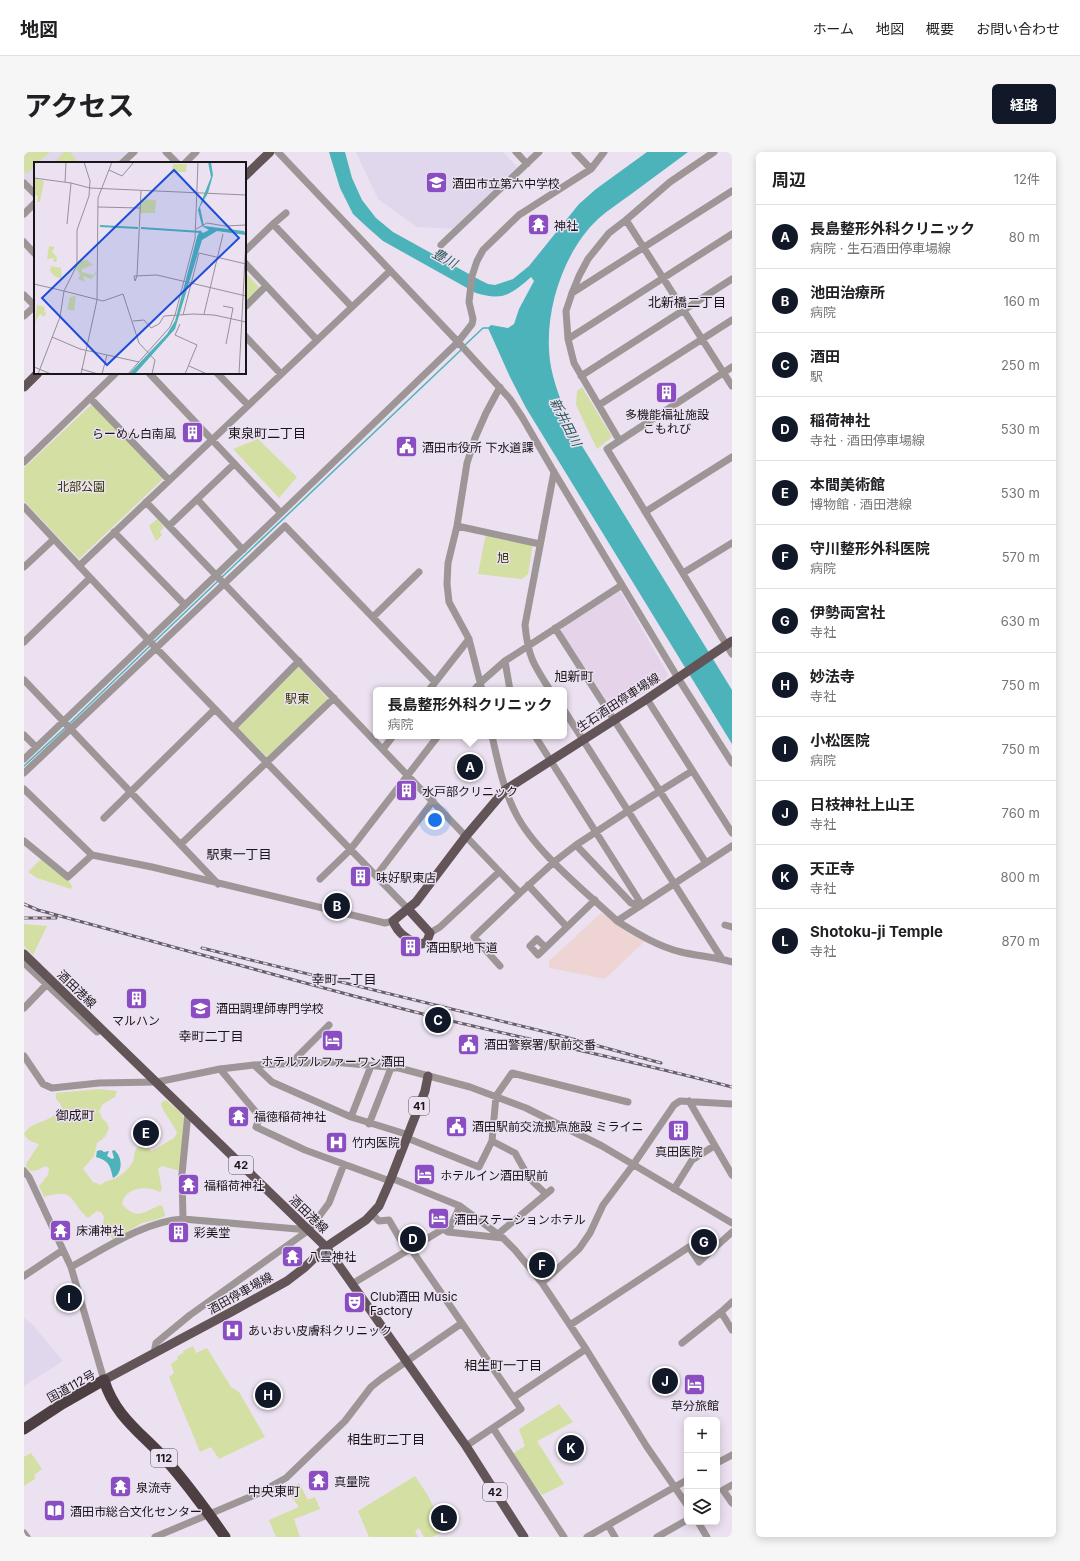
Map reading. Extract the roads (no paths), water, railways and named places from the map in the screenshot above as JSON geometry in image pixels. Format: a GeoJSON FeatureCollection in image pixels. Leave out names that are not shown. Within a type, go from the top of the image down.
{"type":"FeatureCollection","features":[{"type":"Feature","properties":{"kind":"highway","name":"国道112号"},"geometry":{"type":"LineString","coordinates":[[24,1429],[62,1404],[104,1380],[108,1394],[123,1417],[167,1461],[210,1515],[225,1537]]}},
{"type":"Feature","properties":{"kind":"main road"},"geometry":{"type":"LineString","coordinates":[[246,175],[270,152]]}},
{"type":"Feature","properties":{"kind":"main road"},"geometry":{"type":"LineString","coordinates":[[24,387],[37,374]]}},
{"type":"Feature","properties":{"kind":"main road","name":"生石酒田停車場線"},"geometry":{"type":"LineString","coordinates":[[393,921],[416,902],[466,836],[505,790],[647,699],[726,645]]}},
{"type":"Feature","properties":{"kind":"main road"},"geometry":{"type":"LineString","coordinates":[[393,921],[395,926],[405,937],[413,942],[422,944],[427,941],[430,933],[408,909]]}},
{"type":"Feature","properties":{"kind":"main road","name":"酒田港線"},"geometry":{"type":"LineString","coordinates":[[24,954],[326,1247],[466,1446],[524,1537]]}},
{"type":"Feature","properties":{"kind":"main road","name":"酒田停車場線"},"geometry":{"type":"LineString","coordinates":[[104,1380],[233,1311],[287,1280],[304,1268],[326,1247],[366,1220],[378,1206],[391,1180],[425,1091],[428,1076]]}},
{"type":"Feature","properties":{"kind":"street"},"geometry":{"type":"LineString","coordinates":[[123,162],[134,152]]}},
{"type":"Feature","properties":{"kind":"street"},"geometry":{"type":"LineString","coordinates":[[166,152],[176,162]]}},
{"type":"Feature","properties":{"kind":"street"},"geometry":{"type":"LineString","coordinates":[[185,162],[196,152]]}},
{"type":"Feature","properties":{"kind":"street"},"geometry":{"type":"LineString","coordinates":[[278,152],[500,387],[522,417],[622,585],[681,676],[732,763]]}},
{"type":"Feature","properties":{"kind":"street"},"geometry":{"type":"LineString","coordinates":[[516,152],[527,164]]}},
{"type":"Feature","properties":{"kind":"street"},"geometry":{"type":"LineString","coordinates":[[441,246],[539,152]]}},
{"type":"Feature","properties":{"kind":"street"},"geometry":{"type":"LineString","coordinates":[[575,152],[591,169]]}},
{"type":"Feature","properties":{"kind":"street"},"geometry":{"type":"LineString","coordinates":[[24,759],[458,342],[472,324],[473,319],[469,302],[472,276],[477,261],[483,250],[520,215],[591,169],[604,152]]}},
{"type":"Feature","properties":{"kind":"street"},"geometry":{"type":"LineString","coordinates":[[620,440],[574,363],[568,339],[566,311],[579,276],[588,259],[609,233],[670,182],[714,152]]}},
{"type":"Feature","properties":{"kind":"street"},"geometry":{"type":"LineString","coordinates":[[24,183],[34,193]]}},
{"type":"Feature","properties":{"kind":"street"},"geometry":{"type":"LineString","coordinates":[[572,293],[732,191]]}},
{"type":"Feature","properties":{"kind":"street"},"geometry":{"type":"LineString","coordinates":[[24,214],[34,204]]}},
{"type":"Feature","properties":{"kind":"street"},"geometry":{"type":"LineString","coordinates":[[246,250],[286,213]]}},
{"type":"Feature","properties":{"kind":"street"},"geometry":{"type":"LineString","coordinates":[[626,220],[732,386]]}},
{"type":"Feature","properties":{"kind":"street"},"geometry":{"type":"LineString","coordinates":[[274,224],[352,306]]}},
{"type":"Feature","properties":{"kind":"street"},"geometry":{"type":"LineString","coordinates":[[568,339],[664,279],[732,234]]}},
{"type":"Feature","properties":{"kind":"street"},"geometry":{"type":"LineString","coordinates":[[24,242],[34,253]]}},
{"type":"Feature","properties":{"kind":"street"},"geometry":{"type":"LineString","coordinates":[[246,264],[316,340]]}},
{"type":"Feature","properties":{"kind":"street"},"geometry":{"type":"LineString","coordinates":[[79,566],[390,270]]}},
{"type":"Feature","properties":{"kind":"street"},"geometry":{"type":"LineString","coordinates":[[581,376],[683,309],[732,279]]}},
{"type":"Feature","properties":{"kind":"street"},"geometry":{"type":"LineString","coordinates":[[246,306],[266,286]]}},
{"type":"Feature","properties":{"kind":"street"},"geometry":{"type":"LineString","coordinates":[[24,295],[34,305]]}},
{"type":"Feature","properties":{"kind":"street"},"geometry":{"type":"LineString","coordinates":[[24,316],[34,307]]}},
{"type":"Feature","properties":{"kind":"street"},"geometry":{"type":"LineString","coordinates":[[599,405],[732,320]]}},
{"type":"Feature","properties":{"kind":"street"},"geometry":{"type":"LineString","coordinates":[[246,337],[281,374]]}},
{"type":"Feature","properties":{"kind":"street"},"geometry":{"type":"LineString","coordinates":[[732,367],[606,449],[732,654]]}},
{"type":"Feature","properties":{"kind":"street"},"geometry":{"type":"LineString","coordinates":[[24,462],[115,374]]}},
{"type":"Feature","properties":{"kind":"street"},"geometry":{"type":"LineString","coordinates":[[150,374],[281,513]]}},
{"type":"Feature","properties":{"kind":"street"},"geometry":{"type":"LineString","coordinates":[[218,374],[248,405]]}},
{"type":"Feature","properties":{"kind":"street"},"geometry":{"type":"LineString","coordinates":[[482,687],[468,639],[450,602],[447,584],[448,563],[457,526],[466,463],[486,413],[500,387]]}},
{"type":"Feature","properties":{"kind":"street"},"geometry":{"type":"LineString","coordinates":[[90,398],[169,480]]}},
{"type":"Feature","properties":{"kind":"street"},"geometry":{"type":"LineString","coordinates":[[645,512],[732,457]]}},
{"type":"Feature","properties":{"kind":"street"},"geometry":{"type":"LineString","coordinates":[[169,526],[234,464]]}},
{"type":"Feature","properties":{"kind":"street"},"geometry":{"type":"LineString","coordinates":[[548,687],[533,664],[527,646],[525,625],[554,472]]}},
{"type":"Feature","properties":{"kind":"street"},"geometry":{"type":"LineString","coordinates":[[197,499],[243,550]]}},
{"type":"Feature","properties":{"kind":"street"},"geometry":{"type":"LineString","coordinates":[[146,502],[373,739]]}},
{"type":"Feature","properties":{"kind":"street"},"geometry":{"type":"LineString","coordinates":[[24,507],[148,640],[408,909]]}},
{"type":"Feature","properties":{"kind":"street"},"geometry":{"type":"LineString","coordinates":[[24,773],[285,526],[435,682]]}},
{"type":"Feature","properties":{"kind":"street"},"geometry":{"type":"LineString","coordinates":[[457,526],[540,544]]}},
{"type":"Feature","properties":{"kind":"street"},"geometry":{"type":"LineString","coordinates":[[114,532],[185,605]]}},
{"type":"Feature","properties":{"kind":"street"},"geometry":{"type":"LineString","coordinates":[[24,568],[54,539]]}},
{"type":"Feature","properties":{"kind":"street"},"geometry":{"type":"LineString","coordinates":[[683,573],[732,543]]}},
{"type":"Feature","properties":{"kind":"street"},"geometry":{"type":"LineString","coordinates":[[373,617],[419,572]]}},
{"type":"Feature","properties":{"kind":"street"},"geometry":{"type":"LineString","coordinates":[[24,642],[90,578]]}},
{"type":"Feature","properties":{"kind":"street"},"geometry":{"type":"LineString","coordinates":[[477,687],[505,661],[622,585]]}},
{"type":"Feature","properties":{"kind":"street"},"geometry":{"type":"LineString","coordinates":[[555,628],[706,863]]}},
{"type":"Feature","properties":{"kind":"street"},"geometry":{"type":"LineString","coordinates":[[431,687],[468,639]]}},
{"type":"Feature","properties":{"kind":"street"},"geometry":{"type":"LineString","coordinates":[[233,728],[299,661]]}},
{"type":"Feature","properties":{"kind":"street"},"geometry":{"type":"LineString","coordinates":[[505,661],[509,687]]}},
{"type":"Feature","properties":{"kind":"street"},"geometry":{"type":"LineString","coordinates":[[24,680],[218,884]]}},
{"type":"Feature","properties":{"kind":"street"},"geometry":{"type":"LineString","coordinates":[[181,844],[334,698]]}},
{"type":"Feature","properties":{"kind":"street"},"geometry":{"type":"LineString","coordinates":[[647,699],[732,833]]}},
{"type":"Feature","properties":{"kind":"street"},"geometry":{"type":"LineString","coordinates":[[104,818],[215,709]]}},
{"type":"Feature","properties":{"kind":"street"},"geometry":{"type":"LineString","coordinates":[[567,715],[722,959]]}},
{"type":"Feature","properties":{"kind":"street"},"geometry":{"type":"LineString","coordinates":[[24,735],[36,747]]}},
{"type":"Feature","properties":{"kind":"street"},"geometry":{"type":"LineString","coordinates":[[373,739],[520,893]]}},
{"type":"Feature","properties":{"kind":"street"},"geometry":{"type":"LineString","coordinates":[[383,749],[391,739]]}},
{"type":"Feature","properties":{"kind":"street"},"geometry":{"type":"LineString","coordinates":[[320,879],[350,850],[436,739]]}},
{"type":"Feature","properties":{"kind":"street"},"geometry":{"type":"LineString","coordinates":[[493,739],[505,790],[515,813],[527,831],[554,862],[617,921],[658,944],[679,952],[732,962]]}},
{"type":"Feature","properties":{"kind":"street"},"geometry":{"type":"LineString","coordinates":[[537,739],[642,905]]}},
{"type":"Feature","properties":{"kind":"street"},"geometry":{"type":"LineString","coordinates":[[500,966],[474,937],[554,862],[576,845],[692,771]]}},
{"type":"Feature","properties":{"kind":"street"},"geometry":{"type":"LineString","coordinates":[[24,789],[92,855],[152,867],[385,923],[393,921]]}},
{"type":"Feature","properties":{"kind":"street"},"geometry":{"type":"LineString","coordinates":[[376,876],[433,801]]}},
{"type":"Feature","properties":{"kind":"street"},"geometry":{"type":"LineString","coordinates":[[24,841],[68,877],[92,855]]}},
{"type":"Feature","properties":{"kind":"street"},"geometry":{"type":"LineString","coordinates":[[576,845],[631,903],[642,905]]}},
{"type":"Feature","properties":{"kind":"street"},"geometry":{"type":"LineString","coordinates":[[617,921],[732,846]]}},
{"type":"Feature","properties":{"kind":"street"},"geometry":{"type":"LineString","coordinates":[[430,933],[440,927],[499,872]]}},
{"type":"Feature","properties":{"kind":"street"},"geometry":{"type":"LineString","coordinates":[[528,886],[567,927]]}},
{"type":"Feature","properties":{"kind":"street"},"geometry":{"type":"LineString","coordinates":[[547,946],[596,900]]}},
{"type":"Feature","properties":{"kind":"street"},"geometry":{"type":"LineString","coordinates":[[24,963],[97,1032],[102,1029]]}},
{"type":"Feature","properties":{"kind":"street"},"geometry":{"type":"LineString","coordinates":[[24,1008],[47,984]]}},
{"type":"Feature","properties":{"kind":"street"},"geometry":{"type":"LineString","coordinates":[[295,1063],[297,1057],[328,1025]]}},
{"type":"Feature","properties":{"kind":"street"},"geometry":{"type":"LineString","coordinates":[[24,1056],[43,1084],[52,1088],[99,1083],[157,1082],[220,1069],[254,1065],[336,1062],[399,1068],[470,1087],[526,1108],[602,1146],[732,1223]]}},
{"type":"Feature","properties":{"kind":"street"},"geometry":{"type":"LineString","coordinates":[[254,1065],[272,1082],[351,1117],[408,1137],[480,1166],[492,1141],[496,1096],[512,1073],[628,1102]]}},
{"type":"Feature","properties":{"kind":"street"},"geometry":{"type":"LineString","coordinates":[[351,1117],[370,1066]]}},
{"type":"Feature","properties":{"kind":"street"},"geometry":{"type":"LineString","coordinates":[[369,1124],[390,1068]]}},
{"type":"Feature","properties":{"kind":"street"},"geometry":{"type":"LineString","coordinates":[[220,1069],[260,1117],[256,1128],[305,1150],[460,1206],[501,1236],[542,1283],[586,1349],[647,1447],[684,1500]]}},
{"type":"Feature","properties":{"kind":"street"},"geometry":{"type":"LineString","coordinates":[[542,1283],[579,1249],[590,1233],[603,1205],[633,1165],[674,1105],[680,1101],[732,1104]]}},
{"type":"Feature","properties":{"kind":"street"},"geometry":{"type":"LineString","coordinates":[[689,1101],[732,1175]]}},
{"type":"Feature","properties":{"kind":"street"},"geometry":{"type":"LineString","coordinates":[[183,1219],[182,1174],[188,1113]]}},
{"type":"Feature","properties":{"kind":"street"},"geometry":{"type":"LineString","coordinates":[[352,1284],[443,1229],[448,1232],[501,1236],[548,1192],[529,1178],[515,1153],[492,1141]]}},
{"type":"Feature","properties":{"kind":"street"},"geometry":{"type":"LineString","coordinates":[[674,1189],[692,1160],[714,1146]]}},
{"type":"Feature","properties":{"kind":"street"},"geometry":{"type":"LineString","coordinates":[[154,1353],[156,1343],[190,1315],[309,1230],[329,1203],[344,1164]]}},
{"type":"Feature","properties":{"kind":"street"},"geometry":{"type":"LineString","coordinates":[[24,1171],[30,1177],[71,1267],[104,1380]]}},
{"type":"Feature","properties":{"kind":"street"},"geometry":{"type":"LineString","coordinates":[[448,1232],[460,1206]]}},
{"type":"Feature","properties":{"kind":"street"},"geometry":{"type":"LineString","coordinates":[[372,1214],[380,1221],[389,1220],[514,1396],[521,1409],[466,1446]]}},
{"type":"Feature","properties":{"kind":"street"},"geometry":{"type":"LineString","coordinates":[[71,1267],[141,1230],[175,1220],[183,1219],[309,1230]]}},
{"type":"Feature","properties":{"kind":"street"},"geometry":{"type":"LineString","coordinates":[[570,1325],[690,1247],[699,1262],[732,1232]]}},
{"type":"Feature","properties":{"kind":"street"},"geometry":{"type":"LineString","coordinates":[[24,1276],[63,1250]]}},
{"type":"Feature","properties":{"kind":"street"},"geometry":{"type":"LineString","coordinates":[[682,1343],[732,1302]]}},
{"type":"Feature","properties":{"kind":"street"},"geometry":{"type":"LineString","coordinates":[[721,1312],[732,1330]]}},
{"type":"Feature","properties":{"kind":"street"},"geometry":{"type":"LineString","coordinates":[[155,1537],[257,1494],[286,1478],[345,1421],[371,1388],[381,1379],[462,1323]]}},
{"type":"Feature","properties":{"kind":"street"},"geometry":{"type":"LineString","coordinates":[[514,1396],[586,1349]]}},
{"type":"Feature","properties":{"kind":"street"},"geometry":{"type":"LineString","coordinates":[[493,1428],[564,1537]]}},
{"type":"Feature","properties":{"kind":"street"},"geometry":{"type":"LineString","coordinates":[[720,1461],[732,1454]]}},
{"type":"Feature","properties":{"kind":"street"},"geometry":{"type":"LineString","coordinates":[[587,1537],[684,1482]]}},
{"type":"Feature","properties":{"kind":"street"},"geometry":{"type":"LineString","coordinates":[[732,1485],[723,1490],[732,1503]]}},
{"type":"Feature","properties":{"kind":"street"},"geometry":{"type":"LineString","coordinates":[[658,1537],[684,1522]]}},
{"type":"Feature","properties":{"kind":"street"},"geometry":{"type":"LineString","coordinates":[[608,1525],[615,1537]]}},
{"type":"Feature","properties":{"kind":"street"},"geometry":{"type":"LineString","coordinates":[[700,1525],[707,1537]]}},
{"type":"Feature","properties":{"kind":"street"},"geometry":{"type":"LineString","coordinates":[[24,1533],[27,1537]]}},
{"type":"Feature","properties":{"kind":"water","name":"新井田川"},"geometry":{"type":"Polygon","coordinates":[[[329,152],[345,152],[352,178],[362,200],[376,218],[393,232],[478,279],[488,284],[495,285],[513,279],[529,266],[579,204],[596,189],[647,152],[688,152],[598,219],[585,233],[564,268],[557,288],[549,328],[549,348],[551,367],[559,396],[579,441],[732,690],[732,744],[526,408],[488,328],[491,325],[508,328],[514,324],[519,309],[534,281],[531,277],[518,288],[506,295],[493,296],[476,293],[383,241],[353,214],[340,188],[329,152]]]}},
{"type":"Feature","properties":{"kind":"water"},"geometry":{"type":"Polygon","coordinates":[[[101,1150],[104,1152],[109,1151],[107,1156],[112,1159],[114,1158],[112,1151],[114,1150],[119,1156],[121,1165],[119,1173],[113,1178],[108,1164],[104,1160],[96,1157],[97,1151],[101,1150]]]}},
{"type":"Feature","properties":{"kind":"waterway"},"geometry":{"type":"LineString","coordinates":[[465,345],[483,328],[490,328]]}},
{"type":"Feature","properties":{"kind":"waterway"},"geometry":{"type":"LineString","coordinates":[[222,577],[461,350]]}},
{"type":"Feature","properties":{"kind":"waterway"},"geometry":{"type":"LineString","coordinates":[[154,642],[218,581]]}},
{"type":"Feature","properties":{"kind":"waterway"},"geometry":{"type":"LineString","coordinates":[[69,724],[150,646]]}},
{"type":"Feature","properties":{"kind":"waterway"},"geometry":{"type":"LineString","coordinates":[[24,766],[65,728]]}},
{"type":"Feature","properties":{"kind":"railway"},"geometry":{"type":"LineString","coordinates":[[24,904],[38,910],[281,977],[427,1015],[732,1087]]}},
{"type":"Feature","properties":{"kind":"railway"},"geometry":{"type":"LineString","coordinates":[[24,918],[56,918]]}},
{"type":"Feature","properties":{"kind":"railway"},"geometry":{"type":"LineString","coordinates":[[202,948],[558,1035],[661,1063]]}},
{"type":"Feature","properties":{"kind":"place","name":"酒田市立第六中学校"},"geometry":{"type":"Point","coordinates":[436,183]}},
{"type":"Feature","properties":{"kind":"place","name":"神社"},"geometry":{"type":"Point","coordinates":[538,225]}},
{"type":"Feature","properties":{"kind":"place","name":"多機能福祉施設 こもれび"},"geometry":{"type":"Point","coordinates":[667,393]}},
{"type":"Feature","properties":{"kind":"place","name":"らーめん白南風"},"geometry":{"type":"Point","coordinates":[192,433]}},
{"type":"Feature","properties":{"kind":"place","name":"酒田市役所 下水道課"},"geometry":{"type":"Point","coordinates":[406,447]}},
{"type":"Feature","properties":{"kind":"place","name":"長島整形外科クリニック"},"geometry":{"type":"Point","coordinates":[470,767]}},
{"type":"Feature","properties":{"kind":"place","name":"水戸部クリニック"},"geometry":{"type":"Point","coordinates":[407,791]}},
{"type":"Feature","properties":{"kind":"place","name":"味好駅東店"},"geometry":{"type":"Point","coordinates":[360,877]}},
{"type":"Feature","properties":{"kind":"place","name":"池田治療所"},"geometry":{"type":"Point","coordinates":[337,906]}},
{"type":"Feature","properties":{"kind":"place","name":"酒田駅地下道"},"geometry":{"type":"Point","coordinates":[410,947]}},
{"type":"Feature","properties":{"kind":"place","name":"マルハン"},"geometry":{"type":"Point","coordinates":[136,999]}},
{"type":"Feature","properties":{"kind":"place","name":"酒田調理師専門学校"},"geometry":{"type":"Point","coordinates":[200,1008]}},
{"type":"Feature","properties":{"kind":"place","name":"酒田"},"geometry":{"type":"Point","coordinates":[438,1020]}},
{"type":"Feature","properties":{"kind":"place","name":"ホテルアルファーワン酒田"},"geometry":{"type":"Point","coordinates":[333,1040]}},
{"type":"Feature","properties":{"kind":"place","name":"酒田警察署/駅前交番"},"geometry":{"type":"Point","coordinates":[468,1044]}},
{"type":"Feature","properties":{"kind":"place","name":"福徳稲荷神社"},"geometry":{"type":"Point","coordinates":[238,1116]}},
{"type":"Feature","properties":{"kind":"place","name":"酒田駅前交流拠点施設 ミライニ"},"geometry":{"type":"Point","coordinates":[456,1126]}},
{"type":"Feature","properties":{"kind":"place","name":"真田医院"},"geometry":{"type":"Point","coordinates":[679,1130]}},
{"type":"Feature","properties":{"kind":"place","name":"本間美術館"},"geometry":{"type":"Point","coordinates":[146,1133]}},
{"type":"Feature","properties":{"kind":"place","name":"竹内医院"},"geometry":{"type":"Point","coordinates":[337,1142]}},
{"type":"Feature","properties":{"kind":"place","name":"ホテルイン酒田駅前"},"geometry":{"type":"Point","coordinates":[425,1175]}},
{"type":"Feature","properties":{"kind":"place","name":"福稲荷神社"},"geometry":{"type":"Point","coordinates":[189,1185]}},
{"type":"Feature","properties":{"kind":"place","name":"酒田ステーションホテル"},"geometry":{"type":"Point","coordinates":[438,1219]}},
{"type":"Feature","properties":{"kind":"place","name":"床浦神社"},"geometry":{"type":"Point","coordinates":[61,1230]}},
{"type":"Feature","properties":{"kind":"place","name":"彩美堂"},"geometry":{"type":"Point","coordinates":[178,1232]}},
{"type":"Feature","properties":{"kind":"place","name":"稲荷神社"},"geometry":{"type":"Point","coordinates":[413,1239]}},
{"type":"Feature","properties":{"kind":"place","name":"伊勢両宮社"},"geometry":{"type":"Point","coordinates":[704,1242]}},
{"type":"Feature","properties":{"kind":"place","name":"八雲神社"},"geometry":{"type":"Point","coordinates":[293,1256]}},
{"type":"Feature","properties":{"kind":"place","name":"守川整形外科医院"},"geometry":{"type":"Point","coordinates":[542,1265]}},
{"type":"Feature","properties":{"kind":"place","name":"小松医院"},"geometry":{"type":"Point","coordinates":[69,1298]}},
{"type":"Feature","properties":{"kind":"place","name":"Club酒田 Music Factory"},"geometry":{"type":"Point","coordinates":[354,1303]}},
{"type":"Feature","properties":{"kind":"place","name":"あいおい皮膚科クリニック"},"geometry":{"type":"Point","coordinates":[232,1330]}},
{"type":"Feature","properties":{"kind":"place","name":"日枝神社上山王"},"geometry":{"type":"Point","coordinates":[665,1381]}},
{"type":"Feature","properties":{"kind":"place","name":"草分旅館"},"geometry":{"type":"Point","coordinates":[695,1384]}},
{"type":"Feature","properties":{"kind":"place","name":"妙法寺"},"geometry":{"type":"Point","coordinates":[268,1395]}},
{"type":"Feature","properties":{"kind":"place","name":"天正寺"},"geometry":{"type":"Point","coordinates":[571,1448]}},
{"type":"Feature","properties":{"kind":"place","name":"真量院"},"geometry":{"type":"Point","coordinates":[318,1481]}},
{"type":"Feature","properties":{"kind":"place","name":"泉流寺"},"geometry":{"type":"Point","coordinates":[120,1487]}},
{"type":"Feature","properties":{"kind":"place","name":"酒田市総合文化センター"},"geometry":{"type":"Point","coordinates":[55,1511]}},
{"type":"Feature","properties":{"kind":"place","name":"Shotoku-ji Temple"},"geometry":{"type":"Point","coordinates":[444,1518]}},
{"type":"Feature","properties":{"kind":"district","name":"北新橋二丁目"},"geometry":{"type":"Point","coordinates":[687,302]}},
{"type":"Feature","properties":{"kind":"district","name":"東泉町二丁目"},"geometry":{"type":"Point","coordinates":[267,433]}},
{"type":"Feature","properties":{"kind":"district","name":"旭新町"},"geometry":{"type":"Point","coordinates":[574,676]}},
{"type":"Feature","properties":{"kind":"district","name":"駅東一丁目"},"geometry":{"type":"Point","coordinates":[239,854]}},
{"type":"Feature","properties":{"kind":"district","name":"幸町一丁目"},"geometry":{"type":"Point","coordinates":[344,979]}},
{"type":"Feature","properties":{"kind":"district","name":"幸町二丁目"},"geometry":{"type":"Point","coordinates":[211,1036]}},
{"type":"Feature","properties":{"kind":"district","name":"御成町"},"geometry":{"type":"Point","coordinates":[75,1115]}},
{"type":"Feature","properties":{"kind":"district","name":"相生町一丁目"},"geometry":{"type":"Point","coordinates":[503,1365]}},
{"type":"Feature","properties":{"kind":"district","name":"相生町二丁目"},"geometry":{"type":"Point","coordinates":[386,1439]}},
{"type":"Feature","properties":{"kind":"district","name":"中央東町"},"geometry":{"type":"Point","coordinates":[274,1491]}},
{"type":"Feature","properties":{"kind":"water label","name":"豊川"},"geometry":{"type":"Point","coordinates":[445,258]}},
{"type":"Feature","properties":{"kind":"park label","name":"北部公園"},"geometry":{"type":"Point","coordinates":[81,486]}},
{"type":"Feature","properties":{"kind":"park label","name":"旭"},"geometry":{"type":"Point","coordinates":[503,557]}},
{"type":"Feature","properties":{"kind":"park label","name":"駅東"},"geometry":{"type":"Point","coordinates":[297,698]}}]}
